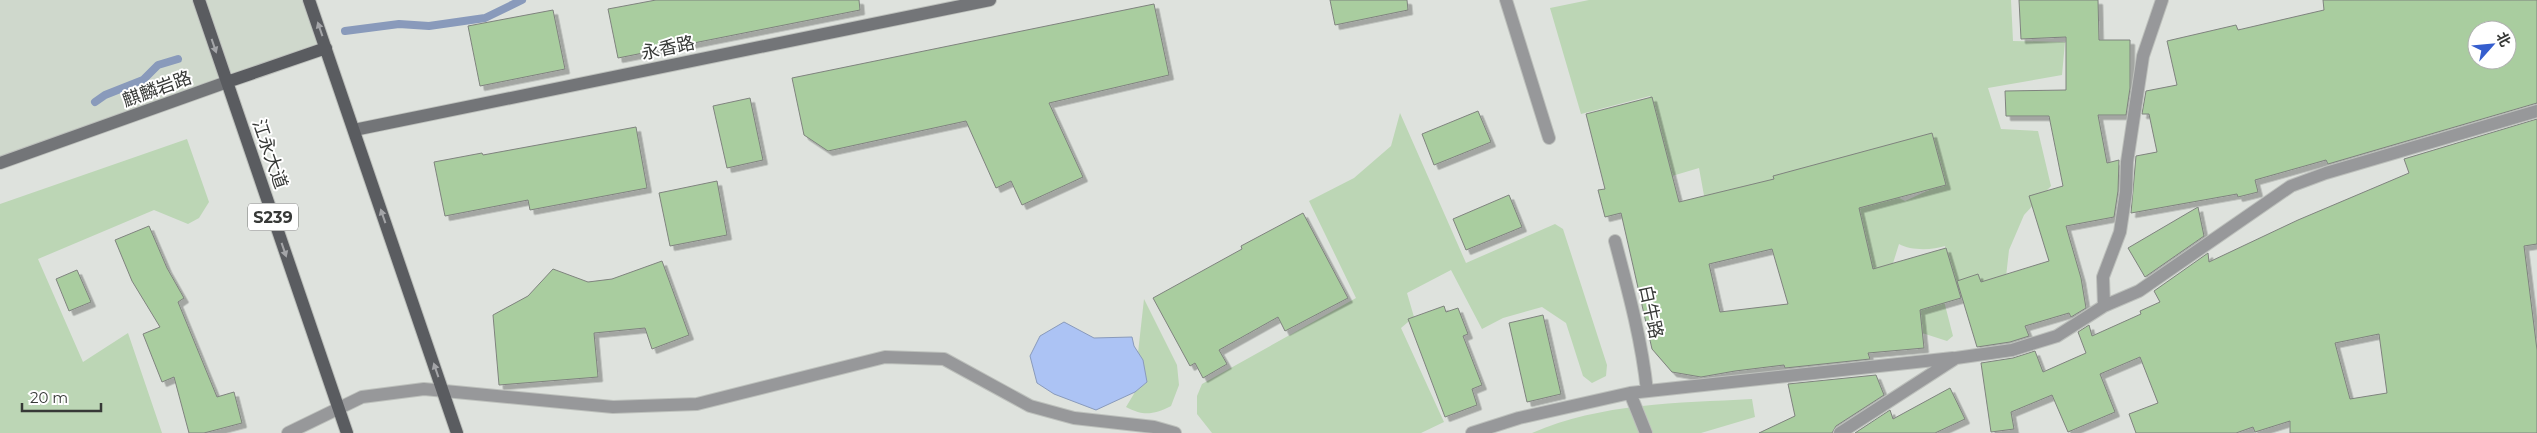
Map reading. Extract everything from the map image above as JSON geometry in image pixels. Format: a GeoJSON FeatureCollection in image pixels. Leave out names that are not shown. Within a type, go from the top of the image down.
{"type":"FeatureCollection","features":[{"type":"Feature","properties":{"kind":"main road","name":"江永大道"},"geometry":{"type":"LineString","coordinates":[[199,0],[347,433]]}},
{"type":"Feature","properties":{"kind":"main road"},"geometry":{"type":"LineString","coordinates":[[310,0],[457,433]]}},
{"type":"Feature","properties":{"kind":"main road","name":"永香路"},"geometry":{"type":"LineString","coordinates":[[354,130],[990,0]]}},
{"type":"Feature","properties":{"kind":"main road","name":"麒麟岩路"},"geometry":{"type":"LineString","coordinates":[[0,163],[326,48]]}},
{"type":"Feature","properties":{"kind":"street"},"geometry":{"type":"LineString","coordinates":[[1506,0],[1549,138]]}},
{"type":"Feature","properties":{"kind":"street"},"geometry":{"type":"LineString","coordinates":[[2104,306],[2103,277],[2120,232],[2126,192],[2127,162],[2143,56],[2162,0]]}},
{"type":"Feature","properties":{"kind":"street"},"geometry":{"type":"LineString","coordinates":[[1472,433],[1518,418],[1630,393],[1956,358],[2012,350],[2058,336],[2104,306],[2147,286],[2291,186],[2537,111]]}},
{"type":"Feature","properties":{"kind":"street","name":"白牛路"},"geometry":{"type":"LineString","coordinates":[[1614,241],[1630,298],[1645,370],[1647,391]]}},
{"type":"Feature","properties":{"kind":"street"},"geometry":{"type":"LineString","coordinates":[[288,433],[362,397],[424,388],[443,392],[614,407],[697,404],[885,357],[944,359],[1030,406],[1074,418],[1154,427],[1176,433]]}},
{"type":"Feature","properties":{"kind":"street"},"geometry":{"type":"LineString","coordinates":[[1840,433],[1956,358]]}},
{"type":"Feature","properties":{"kind":"street"},"geometry":{"type":"LineString","coordinates":[[1630,393],[1646,433]]}},
{"type":"Feature","properties":{"kind":"shaded area"},"geometry":{"type":"Polygon","coordinates":[[[0,0],[309,0],[326,48],[0,164],[0,0]]]}},
{"type":"Feature","properties":{"kind":"green space"},"geometry":{"type":"Polygon","coordinates":[[[1589,0],[2011,0],[2013,41],[2065,42],[2062,75],[1988,88],[2001,129],[2038,131],[2051,186],[2024,215],[2009,250],[2006,277],[1958,289],[1945,246],[1922,249],[1910,248],[1899,244],[1890,273],[1944,301],[1953,336],[1947,341],[1885,321],[1852,195],[1883,190],[1905,201],[1929,190],[1906,144],[1873,149],[1705,201],[1699,168],[1672,176],[1650,96],[1581,114],[1550,8],[1589,0]]]}},
{"type":"Feature","properties":{"kind":"green space"},"geometry":{"type":"Polygon","coordinates":[[[1400,113],[1466,263],[1555,224],[1563,229],[1607,365],[1606,376],[1592,383],[1583,376],[1566,323],[1542,307],[1503,318],[1482,329],[1451,270],[1407,293],[1414,317],[1401,328],[1444,422],[1421,433],[1212,433],[1197,414],[1197,396],[1202,384],[1356,298],[1309,201],[1354,178],[1391,146],[1400,113]]]}},
{"type":"Feature","properties":{"kind":"green space"},"geometry":{"type":"Polygon","coordinates":[[[187,139],[209,202],[199,218],[188,224],[154,210],[38,259],[83,362],[128,333],[162,433],[0,433],[0,204],[187,139]]]}},
{"type":"Feature","properties":{"kind":"green space"},"geometry":{"type":"Polygon","coordinates":[[[1144,299],[1177,365],[1179,385],[1171,406],[1153,413],[1138,412],[1126,407],[1135,392],[1147,382],[1143,361],[1138,353],[1144,299]]]}},
{"type":"Feature","properties":{"kind":"green space"},"geometry":{"type":"Polygon","coordinates":[[[1752,399],[1755,417],[1701,433],[1532,433],[1558,423],[1612,410],[1640,406],[1752,399]]]}},
{"type":"Feature","properties":{"kind":"water"},"geometry":{"type":"Polygon","coordinates":[[[1064,322],[1094,338],[1132,337],[1134,346],[1143,360],[1147,382],[1135,392],[1096,410],[1054,394],[1037,383],[1030,356],[1040,336],[1064,322]]]}},
{"type":"Feature","properties":{"kind":"building"},"geometry":{"type":"Polygon","coordinates":[[[656,0],[859,0],[860,10],[618,58],[608,9],[656,0]]]}},
{"type":"Feature","properties":{"kind":"building"},"geometry":{"type":"Polygon","coordinates":[[[1330,0],[1407,0],[1408,10],[1335,25],[1330,0]]]}},
{"type":"Feature","properties":{"kind":"building"},"geometry":{"type":"Polygon","coordinates":[[[2019,0],[2098,0],[2099,40],[2130,40],[2130,88],[2126,115],[2098,115],[2107,163],[2119,160],[2118,191],[2114,217],[2066,226],[2081,278],[2086,308],[2071,317],[2069,313],[2025,326],[2029,336],[2010,342],[1977,347],[1957,281],[1978,274],[1981,282],[2049,261],[2029,196],[2063,186],[2049,116],[2006,116],[2005,91],[2066,90],[2066,37],[2021,39],[2019,0]]]}},
{"type":"Feature","properties":{"kind":"building"},"geometry":{"type":"Polygon","coordinates":[[[2323,0],[2537,0],[2537,103],[2328,164],[2326,160],[2255,180],[2258,192],[2238,197],[2237,194],[2131,213],[2136,156],[2157,152],[2149,114],[2142,114],[2146,91],[2177,85],[2167,41],[2236,25],[2238,30],[2324,10],[2323,0]]]}},
{"type":"Feature","properties":{"kind":"building"},"geometry":{"type":"Polygon","coordinates":[[[1154,4],[1169,75],[1049,103],[1083,177],[1022,205],[1011,181],[996,188],[966,121],[828,151],[804,135],[792,78],[1154,4]]]}},
{"type":"Feature","properties":{"kind":"building"},"geometry":{"type":"Polygon","coordinates":[[[553,10],[565,69],[480,86],[468,26],[553,10]]]}},
{"type":"Feature","properties":{"kind":"building"},"geometry":{"type":"Polygon","coordinates":[[[1652,97],[1679,202],[1774,179],[1773,176],[1932,133],[1946,185],[1859,208],[1873,269],[1946,248],[1961,298],[1920,310],[1924,348],[1868,353],[1870,359],[1785,368],[1784,365],[1701,377],[1672,372],[1652,349],[1621,213],[1605,217],[1598,190],[1605,189],[1586,114],[1652,97]],[[1772,249],[1709,264],[1720,312],[1788,304],[1772,249]]]}},
{"type":"Feature","properties":{"kind":"building"},"geometry":{"type":"Polygon","coordinates":[[[750,98],[763,160],[727,168],[713,106],[750,98]]]}},
{"type":"Feature","properties":{"kind":"building"},"geometry":{"type":"Polygon","coordinates":[[[1478,111],[1491,142],[1434,165],[1422,134],[1478,111]]]}},
{"type":"Feature","properties":{"kind":"building"},"geometry":{"type":"Polygon","coordinates":[[[2537,119],[2537,244],[2524,246],[2537,350],[2537,433],[2290,433],[2290,421],[2255,432],[2253,427],[2236,433],[2136,433],[2129,414],[2158,403],[2140,357],[2100,374],[2115,412],[2068,432],[2052,395],[2011,412],[2014,429],[1991,432],[1981,363],[2013,358],[2035,351],[2043,372],[2086,353],[2078,332],[2089,325],[2092,336],[2141,314],[2140,311],[2160,302],[2154,291],[2208,253],[2209,262],[2298,220],[2409,173],[2404,159],[2537,119]],[[2379,334],[2335,343],[2350,399],[2387,393],[2379,334]]]}},
{"type":"Feature","properties":{"kind":"building"},"geometry":{"type":"Polygon","coordinates":[[[636,127],[647,188],[530,210],[528,200],[445,216],[434,162],[636,127]]]}},
{"type":"Feature","properties":{"kind":"building"},"geometry":{"type":"Polygon","coordinates":[[[717,181],[727,235],[670,246],[659,193],[717,181]]]}},
{"type":"Feature","properties":{"kind":"building"},"geometry":{"type":"Polygon","coordinates":[[[1509,195],[1522,227],[1466,250],[1453,219],[1509,195]]]}},
{"type":"Feature","properties":{"kind":"building"},"geometry":{"type":"Polygon","coordinates":[[[2198,207],[2204,236],[2145,277],[2128,248],[2198,207]]]}},
{"type":"Feature","properties":{"kind":"building"},"geometry":{"type":"Polygon","coordinates":[[[1303,213],[1348,298],[1285,331],[1278,317],[1219,350],[1227,364],[1203,378],[1195,363],[1190,366],[1153,298],[1242,249],[1241,246],[1303,213]]]}},
{"type":"Feature","properties":{"kind":"building"},"geometry":{"type":"Polygon","coordinates":[[[149,226],[167,268],[184,298],[178,302],[217,397],[234,392],[242,423],[204,433],[189,433],[174,377],[162,382],[143,334],[160,327],[132,281],[115,240],[149,226]]]}},
{"type":"Feature","properties":{"kind":"building"},"geometry":{"type":"Polygon","coordinates":[[[662,261],[689,335],[652,349],[645,328],[594,333],[598,377],[499,385],[493,315],[528,296],[553,269],[588,282],[612,279],[662,261]]]}},
{"type":"Feature","properties":{"kind":"building"},"geometry":{"type":"Polygon","coordinates":[[[77,270],[91,302],[69,311],[56,279],[77,270]]]}},
{"type":"Feature","properties":{"kind":"building"},"geometry":{"type":"Polygon","coordinates":[[[1444,306],[1446,312],[1458,308],[1468,334],[1463,336],[1482,385],[1472,389],[1477,405],[1445,417],[1408,319],[1444,306]]]}},
{"type":"Feature","properties":{"kind":"building"},"geometry":{"type":"Polygon","coordinates":[[[1543,315],[1561,394],[1527,402],[1509,323],[1543,315]]]}},
{"type":"Feature","properties":{"kind":"building"},"geometry":{"type":"Polygon","coordinates":[[[1876,375],[1884,395],[1836,426],[1832,433],[1759,433],[1795,416],[1788,384],[1876,375]]]}},
{"type":"Feature","properties":{"kind":"building"},"geometry":{"type":"Polygon","coordinates":[[[1950,388],[1965,419],[1935,433],[1855,433],[1890,410],[1893,419],[1950,388]]]}},
{"type":"Feature","properties":{"kind":"waterway"},"geometry":{"type":"LineString","coordinates":[[345,31],[399,24],[429,26],[485,18],[522,0]]}},
{"type":"Feature","properties":{"kind":"waterway"},"geometry":{"type":"LineString","coordinates":[[95,102],[105,95],[143,80],[158,65],[178,59]]}}]}
